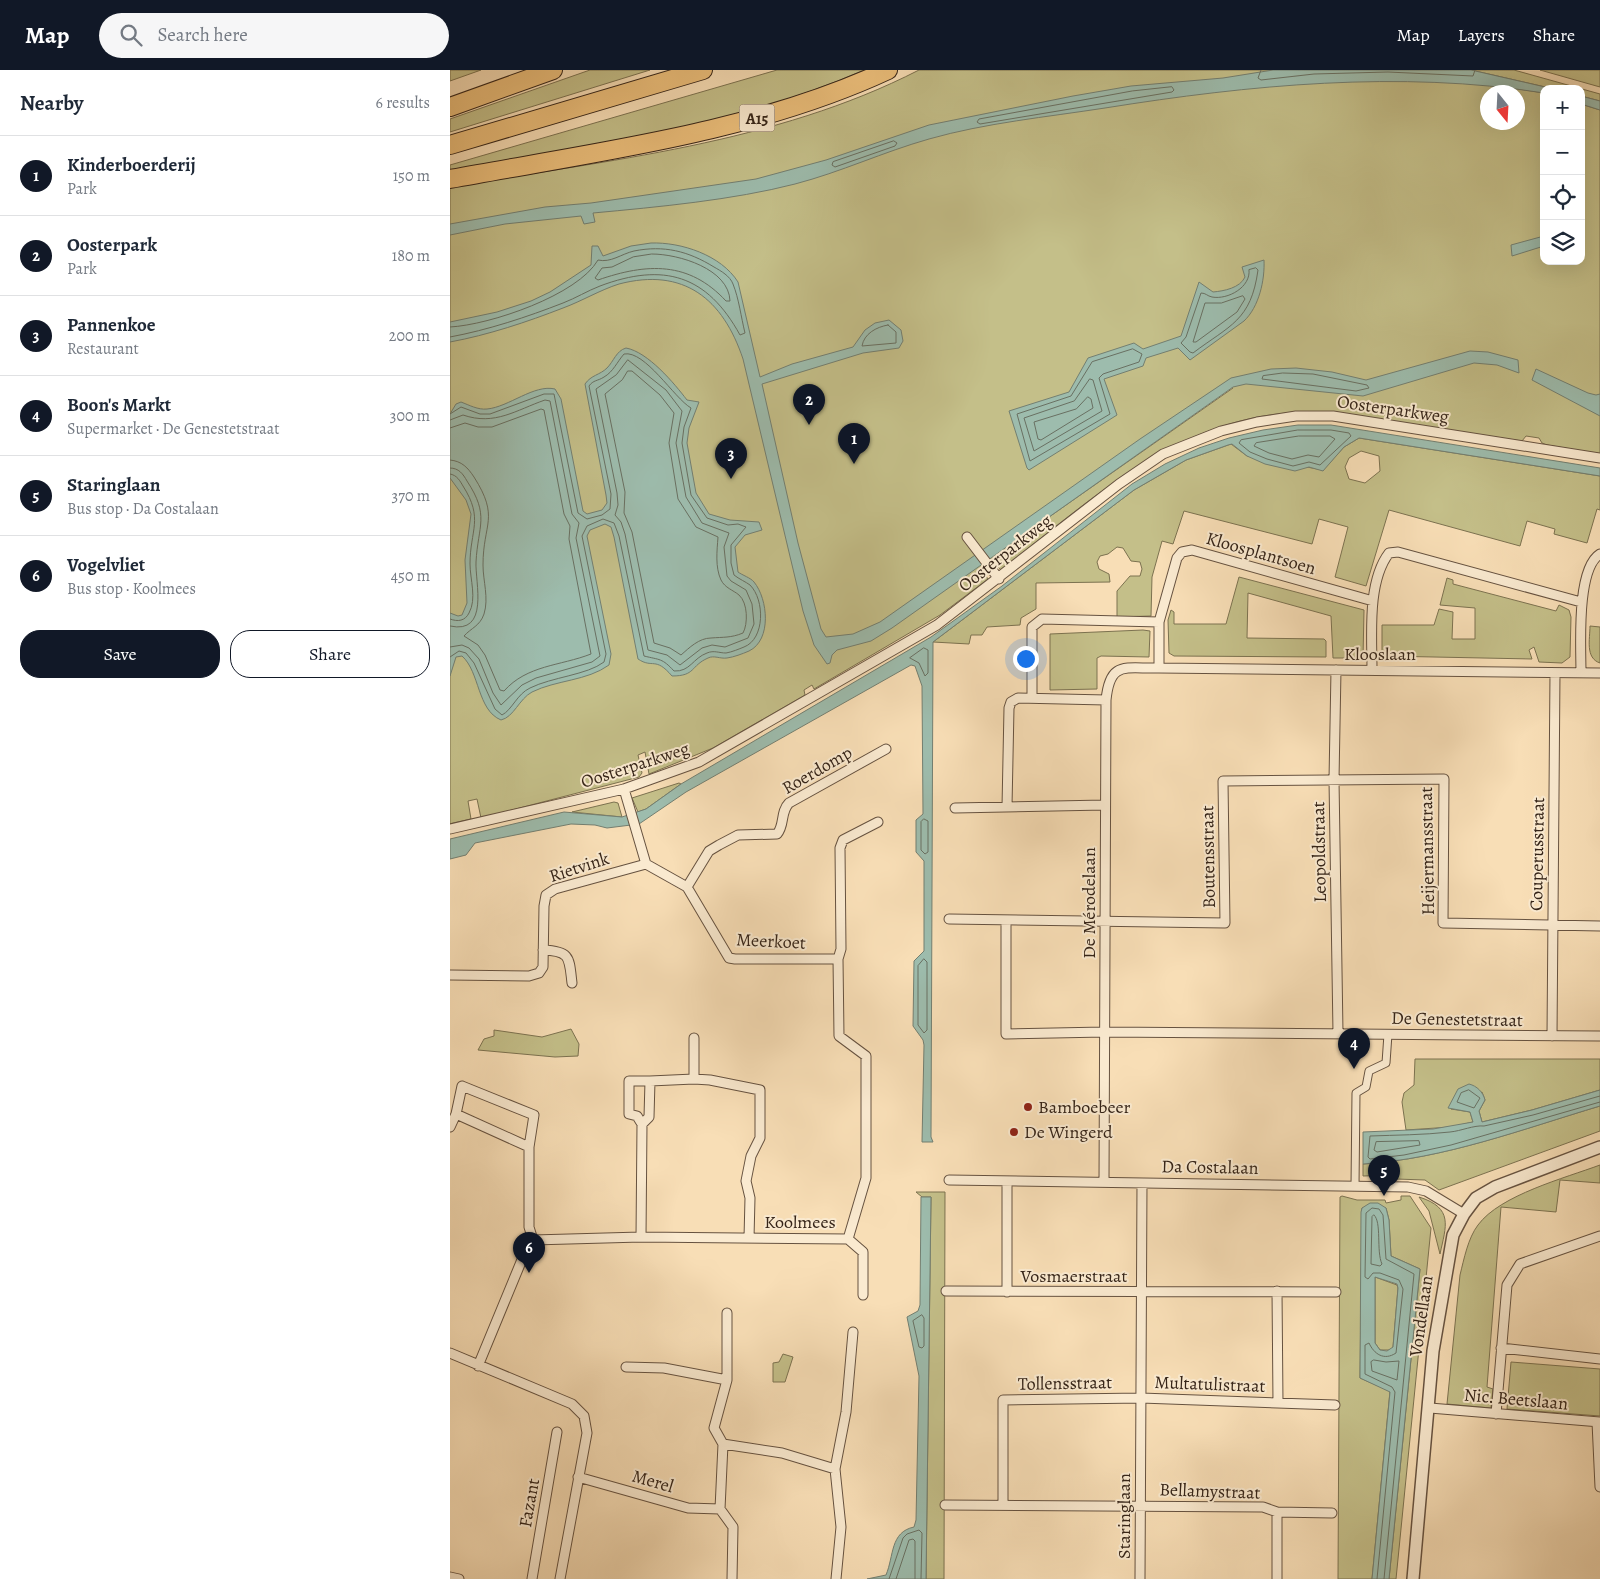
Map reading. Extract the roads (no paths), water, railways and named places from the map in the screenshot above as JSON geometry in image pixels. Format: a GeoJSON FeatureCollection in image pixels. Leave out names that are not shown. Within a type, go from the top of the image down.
{"type":"FeatureCollection","features":[{"type":"Feature","properties":{"kind":"highway"},"geometry":{"type":"LineString","coordinates":[[450,107],[553,70]]}},
{"type":"Feature","properties":{"kind":"highway"},"geometry":{"type":"LineString","coordinates":[[450,144],[703,70]]}},
{"type":"Feature","properties":{"kind":"highway","name":"A15"},"geometry":{"type":"LineString","coordinates":[[450,180],[739,123],[805,104],[852,87],[888,70]]}},
{"type":"Feature","properties":{"kind":"street","name":"Oosterparkweg"},"geometry":{"type":"LineString","coordinates":[[450,829],[624,789],[670,774],[719,751],[937,625],[999,579],[1119,484],[1163,454],[1221,430],[1296,416],[1333,416],[1600,458]]}},
{"type":"Feature","properties":{"kind":"street"},"geometry":{"type":"LineString","coordinates":[[967,537],[999,579]]}},
{"type":"Feature","properties":{"kind":"street","name":"Kloosplantsoen"},"geometry":{"type":"LineString","coordinates":[[1159,668],[1159,622],[1177,558],[1182,552],[1192,550],[1373,601]]}},
{"type":"Feature","properties":{"kind":"street"},"geometry":{"type":"LineString","coordinates":[[1372,669],[1373,601],[1383,561],[1389,553],[1398,552],[1581,602]]}},
{"type":"Feature","properties":{"kind":"street"},"geometry":{"type":"LineString","coordinates":[[1581,673],[1581,602],[1593,559],[1600,554]]}},
{"type":"Feature","properties":{"kind":"street"},"geometry":{"type":"LineString","coordinates":[[1032,698],[1032,627],[1042,619],[1159,622]]}},
{"type":"Feature","properties":{"kind":"street","name":"Klooslaan"},"geometry":{"type":"LineString","coordinates":[[1159,668],[1600,673]]}},
{"type":"Feature","properties":{"kind":"street","name":"De Mérodelaan"},"geometry":{"type":"LineString","coordinates":[[1104,1182],[1105,805],[1106,700],[1108,681],[1113,673],[1122,669],[1159,668]]}},
{"type":"Feature","properties":{"kind":"street","name":"Leopoldstraat"},"geometry":{"type":"LineString","coordinates":[[1336,670],[1334,780],[1338,1034]]}},
{"type":"Feature","properties":{"kind":"street","name":"Couperusstraat"},"geometry":{"type":"LineString","coordinates":[[1552,1036],[1555,673]]}},
{"type":"Feature","properties":{"kind":"street"},"geometry":{"type":"LineString","coordinates":[[1007,807],[1009,708],[1011,702],[1018,698],[1106,700]]}},
{"type":"Feature","properties":{"kind":"street","name":"Roerdomp"},"geometry":{"type":"LineString","coordinates":[[687,887],[709,852],[738,835],[777,834],[781,829],[784,808],[789,803],[886,749]]}},
{"type":"Feature","properties":{"kind":"street","name":"Heijermansstraat"},"geometry":{"type":"LineString","coordinates":[[1334,780],[1444,779],[1443,923],[1552,925]]}},
{"type":"Feature","properties":{"kind":"street","name":"Boutensstraat"},"geometry":{"type":"LineString","coordinates":[[1105,923],[1225,923],[1223,781],[1334,780]]}},
{"type":"Feature","properties":{"kind":"street"},"geometry":{"type":"LineString","coordinates":[[624,789],[646,864],[687,887]]}},
{"type":"Feature","properties":{"kind":"street"},"geometry":{"type":"LineString","coordinates":[[955,808],[1105,805]]}},
{"type":"Feature","properties":{"kind":"street"},"geometry":{"type":"LineString","coordinates":[[838,959],[841,949],[840,848],[843,840],[878,822]]}},
{"type":"Feature","properties":{"kind":"street","name":"Rietvink"},"geometry":{"type":"LineString","coordinates":[[450,975],[529,976],[539,973],[543,967],[544,906],[546,895],[555,889],[646,864]]}},
{"type":"Feature","properties":{"kind":"street","name":"Meerkoet"},"geometry":{"type":"LineString","coordinates":[[687,887],[729,958],[735,960],[838,959]]}},
{"type":"Feature","properties":{"kind":"street"},"geometry":{"type":"LineString","coordinates":[[949,919],[1105,923]]}},
{"type":"Feature","properties":{"kind":"street","name":"De Genestetstraat"},"geometry":{"type":"LineString","coordinates":[[1006,921],[1006,1034],[1104,1032],[1600,1036]]}},
{"type":"Feature","properties":{"kind":"street"},"geometry":{"type":"LineString","coordinates":[[1552,925],[1600,926]]}},
{"type":"Feature","properties":{"kind":"street"},"geometry":{"type":"LineString","coordinates":[[543,950],[560,950],[566,954],[569,960],[572,982]]}},
{"type":"Feature","properties":{"kind":"street","name":"Koolmees"},"geometry":{"type":"LineString","coordinates":[[533,1240],[641,1237],[848,1239],[866,1178],[866,1056],[839,1036],[838,959]]}},
{"type":"Feature","properties":{"kind":"street"},"geometry":{"type":"LineString","coordinates":[[1355,1186],[1356,1093],[1366,1087],[1369,1071],[1386,1063],[1388,1034]]}},
{"type":"Feature","properties":{"kind":"street"},"geometry":{"type":"LineString","coordinates":[[694,1038],[694,1079]]}},
{"type":"Feature","properties":{"kind":"street","name":"Koolmees"},"geometry":{"type":"LineString","coordinates":[[642,1124],[637,1116],[629,1114],[629,1081],[710,1080],[760,1090],[760,1138],[751,1156],[746,1181],[750,1198],[750,1238]]}},
{"type":"Feature","properties":{"kind":"street"},"geometry":{"type":"LineString","coordinates":[[641,1237],[642,1124],[649,1117],[650,1081]]}},
{"type":"Feature","properties":{"kind":"street"},"geometry":{"type":"LineString","coordinates":[[450,1127],[456,1114],[462,1086],[534,1115],[529,1147],[529,1227],[533,1240],[528,1245],[478,1366]]}},
{"type":"Feature","properties":{"kind":"street"},"geometry":{"type":"LineString","coordinates":[[456,1114],[529,1147]]}},
{"type":"Feature","properties":{"kind":"street","name":"Vondellaan"},"geometry":{"type":"LineString","coordinates":[[1413,1579],[1430,1408],[1433,1351],[1452,1235],[1476,1198],[1495,1187],[1600,1147]]}},
{"type":"Feature","properties":{"kind":"street","name":"Da Costalaan"},"geometry":{"type":"LineString","coordinates":[[948,1180],[1418,1188],[1464,1214]]}},
{"type":"Feature","properties":{"kind":"street","name":"Vosmaerstraat"},"geometry":{"type":"LineString","coordinates":[[1007,1181],[1007,1292]]}},
{"type":"Feature","properties":{"kind":"street","name":"Staringlaan"},"geometry":{"type":"LineString","coordinates":[[1140,1579],[1142,1183]]}},
{"type":"Feature","properties":{"kind":"street"},"geometry":{"type":"LineString","coordinates":[[1496,1414],[1508,1285],[1520,1264],[1600,1236]]}},
{"type":"Feature","properties":{"kind":"street"},"geometry":{"type":"LineString","coordinates":[[848,1239],[863,1252],[863,1294]]}},
{"type":"Feature","properties":{"kind":"street","name":"Vosmaerstraat"},"geometry":{"type":"LineString","coordinates":[[946,1291],[1142,1293]]}},
{"type":"Feature","properties":{"kind":"street","name":"Multatulistraat"},"geometry":{"type":"LineString","coordinates":[[1278,1291],[1278,1403]]}},
{"type":"Feature","properties":{"kind":"street"},"geometry":{"type":"LineString","coordinates":[[1142,1293],[1336,1292]]}},
{"type":"Feature","properties":{"kind":"street"},"geometry":{"type":"LineString","coordinates":[[726,1313],[727,1380],[714,1428],[723,1444],[720,1509],[733,1527],[732,1579]]}},
{"type":"Feature","properties":{"kind":"street"},"geometry":{"type":"LineString","coordinates":[[836,1579],[841,1527],[836,1469],[846,1412],[854,1332]]}},
{"type":"Feature","properties":{"kind":"street"},"geometry":{"type":"LineString","coordinates":[[1501,1348],[1600,1359]]}},
{"type":"Feature","properties":{"kind":"street"},"geometry":{"type":"LineString","coordinates":[[450,1353],[572,1404],[584,1416],[587,1432],[560,1579]]}},
{"type":"Feature","properties":{"kind":"street"},"geometry":{"type":"LineString","coordinates":[[626,1367],[664,1368],[727,1380]]}},
{"type":"Feature","properties":{"kind":"street","name":"Multatulistraat"},"geometry":{"type":"LineString","coordinates":[[1141,1398],[1335,1405]]}},
{"type":"Feature","properties":{"kind":"street","name":"Tollensstraat"},"geometry":{"type":"LineString","coordinates":[[1003,1504],[1003,1400],[1141,1398]]}},
{"type":"Feature","properties":{"kind":"street","name":"Nic. Beetslaan"},"geometry":{"type":"LineString","coordinates":[[1430,1408],[1599,1422]]}},
{"type":"Feature","properties":{"kind":"street"},"geometry":{"type":"LineString","coordinates":[[1599,1422],[1600,1488]]}},
{"type":"Feature","properties":{"kind":"street","name":"Fazant"},"geometry":{"type":"LineString","coordinates":[[532,1579],[557,1432]]}},
{"type":"Feature","properties":{"kind":"street"},"geometry":{"type":"LineString","coordinates":[[723,1444],[782,1453],[836,1469]]}},
{"type":"Feature","properties":{"kind":"street","name":"Merel"},"geometry":{"type":"LineString","coordinates":[[578,1477],[688,1508],[720,1509]]}},
{"type":"Feature","properties":{"kind":"street"},"geometry":{"type":"LineString","coordinates":[[945,1505],[1140,1504]]}},
{"type":"Feature","properties":{"kind":"street","name":"Bellamystraat"},"geometry":{"type":"LineString","coordinates":[[1140,1504],[1263,1507],[1277,1512],[1332,1513]]}},
{"type":"Feature","properties":{"kind":"street","name":"Bellamystraat"},"geometry":{"type":"LineString","coordinates":[[1277,1512],[1277,1579]]}},
{"type":"Feature","properties":{"kind":"street"},"geometry":{"type":"LineString","coordinates":[[450,1577],[459,1579]]}},
{"type":"Feature","properties":{"kind":"water"},"geometry":{"type":"Polygon","coordinates":[[[1273,70],[1471,70],[1540,86],[1540,92],[1525,91],[1525,85],[1480,85],[1435,82],[1324,83],[1269,87],[1159,100],[1016,121],[950,133],[912,144],[812,179],[771,190],[721,199],[593,213],[595,222],[584,224],[581,216],[505,224],[450,235],[450,224],[545,207],[591,203],[756,179],[826,160],[929,125],[1131,86],[1223,78],[1273,70]]]}},
{"type":"Feature","properties":{"kind":"water"},"geometry":{"type":"Polygon","coordinates":[[[1585,97],[1600,101],[1600,110],[1585,105],[1585,97]]]}},
{"type":"Feature","properties":{"kind":"water"},"geometry":{"type":"Polygon","coordinates":[[[1540,237],[1540,247],[1512,256],[1511,245],[1540,237]]]}},
{"type":"Feature","properties":{"kind":"water"},"geometry":{"type":"Polygon","coordinates":[[[651,243],[675,245],[699,252],[721,264],[731,273],[738,282],[760,377],[792,364],[853,347],[865,330],[875,323],[889,320],[901,330],[903,341],[899,348],[863,353],[762,384],[798,543],[821,629],[826,637],[853,634],[880,622],[1140,439],[1231,378],[1271,369],[1296,368],[1332,372],[1366,380],[1470,351],[1488,352],[1518,360],[1519,373],[1497,365],[1474,363],[1363,396],[1246,384],[1233,387],[892,628],[871,641],[837,650],[832,655],[830,663],[827,664],[814,645],[803,611],[743,359],[735,338],[712,304],[682,284],[663,280],[642,280],[612,286],[570,305],[521,323],[479,336],[450,342],[450,322],[497,312],[531,301],[550,292],[591,265],[592,246],[598,246],[603,256],[631,246],[651,243]]]}},
{"type":"Feature","properties":{"kind":"water"},"geometry":{"type":"Polygon","coordinates":[[[1264,260],[1260,293],[1254,308],[1244,321],[1190,360],[1178,348],[1146,358],[1143,366],[1104,379],[1117,415],[1029,470],[1027,468],[1009,411],[1069,392],[1088,358],[1134,343],[1143,349],[1181,336],[1199,282],[1213,292],[1231,288],[1243,281],[1245,277],[1242,267],[1264,260]]]}},
{"type":"Feature","properties":{"kind":"water"},"geometry":{"type":"Polygon","coordinates":[[[626,348],[643,355],[652,362],[668,377],[687,400],[699,402],[689,428],[687,443],[696,493],[709,514],[730,520],[759,522],[762,530],[745,535],[735,547],[738,572],[754,582],[759,589],[765,608],[764,629],[761,638],[756,646],[749,651],[727,658],[710,657],[680,676],[672,676],[658,664],[643,662],[638,659],[614,537],[611,527],[605,524],[590,530],[587,536],[611,654],[609,665],[591,674],[532,692],[527,695],[510,715],[501,720],[487,708],[472,671],[462,656],[456,657],[450,676],[450,613],[458,616],[462,615],[467,603],[465,560],[471,514],[466,500],[450,478],[450,414],[456,404],[461,402],[477,408],[487,409],[539,390],[555,389],[561,399],[583,511],[587,514],[602,510],[607,503],[606,495],[585,384],[607,368],[617,354],[626,348]]]}},
{"type":"Feature","properties":{"kind":"water"},"geometry":{"type":"Polygon","coordinates":[[[1536,369],[1588,393],[1600,394],[1600,416],[1532,380],[1536,369]]]}},
{"type":"Feature","properties":{"kind":"water"},"geometry":{"type":"Polygon","coordinates":[[[1298,425],[1331,425],[1600,468],[1600,476],[1359,438],[1344,447],[1323,471],[1309,467],[1295,471],[1265,464],[1247,456],[1232,444],[1186,460],[1134,490],[933,642],[931,1137],[933,1142],[922,1142],[924,1045],[923,1040],[913,1026],[914,961],[924,951],[924,861],[916,852],[916,820],[923,814],[922,686],[915,666],[911,665],[686,792],[639,824],[607,828],[595,825],[571,824],[475,843],[466,855],[450,859],[450,839],[564,812],[622,817],[646,809],[681,784],[931,637],[1002,586],[1132,484],[1165,464],[1199,448],[1229,438],[1263,430],[1298,425]]]}},
{"type":"Feature","properties":{"kind":"water"},"geometry":{"type":"Polygon","coordinates":[[[1469,1084],[1477,1088],[1484,1097],[1485,1100],[1479,1111],[1482,1122],[1532,1110],[1600,1090],[1600,1106],[1453,1150],[1393,1161],[1363,1164],[1363,1132],[1433,1129],[1473,1122],[1470,1112],[1448,1108],[1458,1089],[1469,1084]]]}},
{"type":"Feature","properties":{"kind":"water"},"geometry":{"type":"Polygon","coordinates":[[[921,1197],[931,1197],[926,1579],[867,1579],[886,1575],[897,1539],[906,1530],[914,1527],[916,1520],[919,1376],[907,1317],[918,1311],[920,1305],[921,1197]]]}},
{"type":"Feature","properties":{"kind":"water"},"geometry":{"type":"Polygon","coordinates":[[[1370,1203],[1378,1203],[1386,1208],[1389,1220],[1391,1256],[1420,1269],[1389,1579],[1372,1579],[1390,1392],[1360,1378],[1362,1208],[1370,1203]],[[1375,1277],[1375,1343],[1380,1350],[1387,1351],[1393,1347],[1397,1284],[1375,1277]]]}},
{"type":"Feature","properties":{"kind":"place","name":"Oosterpark"},"geometry":{"type":"Point","coordinates":[809,425]}},
{"type":"Feature","properties":{"kind":"place","name":"Kinderboerderij"},"geometry":{"type":"Point","coordinates":[854,464]}},
{"type":"Feature","properties":{"kind":"place","name":"Pannenkoe"},"geometry":{"type":"Point","coordinates":[731,479]}},
{"type":"Feature","properties":{"kind":"place","name":"Boon's Markt"},"geometry":{"type":"Point","coordinates":[1354,1069]}},
{"type":"Feature","properties":{"kind":"place","name":"Bamboebeer"},"geometry":{"type":"Point","coordinates":[1028,1107]}},
{"type":"Feature","properties":{"kind":"place","name":"De Wingerd"},"geometry":{"type":"Point","coordinates":[1014,1132]}},
{"type":"Feature","properties":{"kind":"place","name":"Staringlaan"},"geometry":{"type":"Point","coordinates":[1384,1196]}},
{"type":"Feature","properties":{"kind":"place","name":"Vogelvliet"},"geometry":{"type":"Point","coordinates":[529,1273]}}]}
